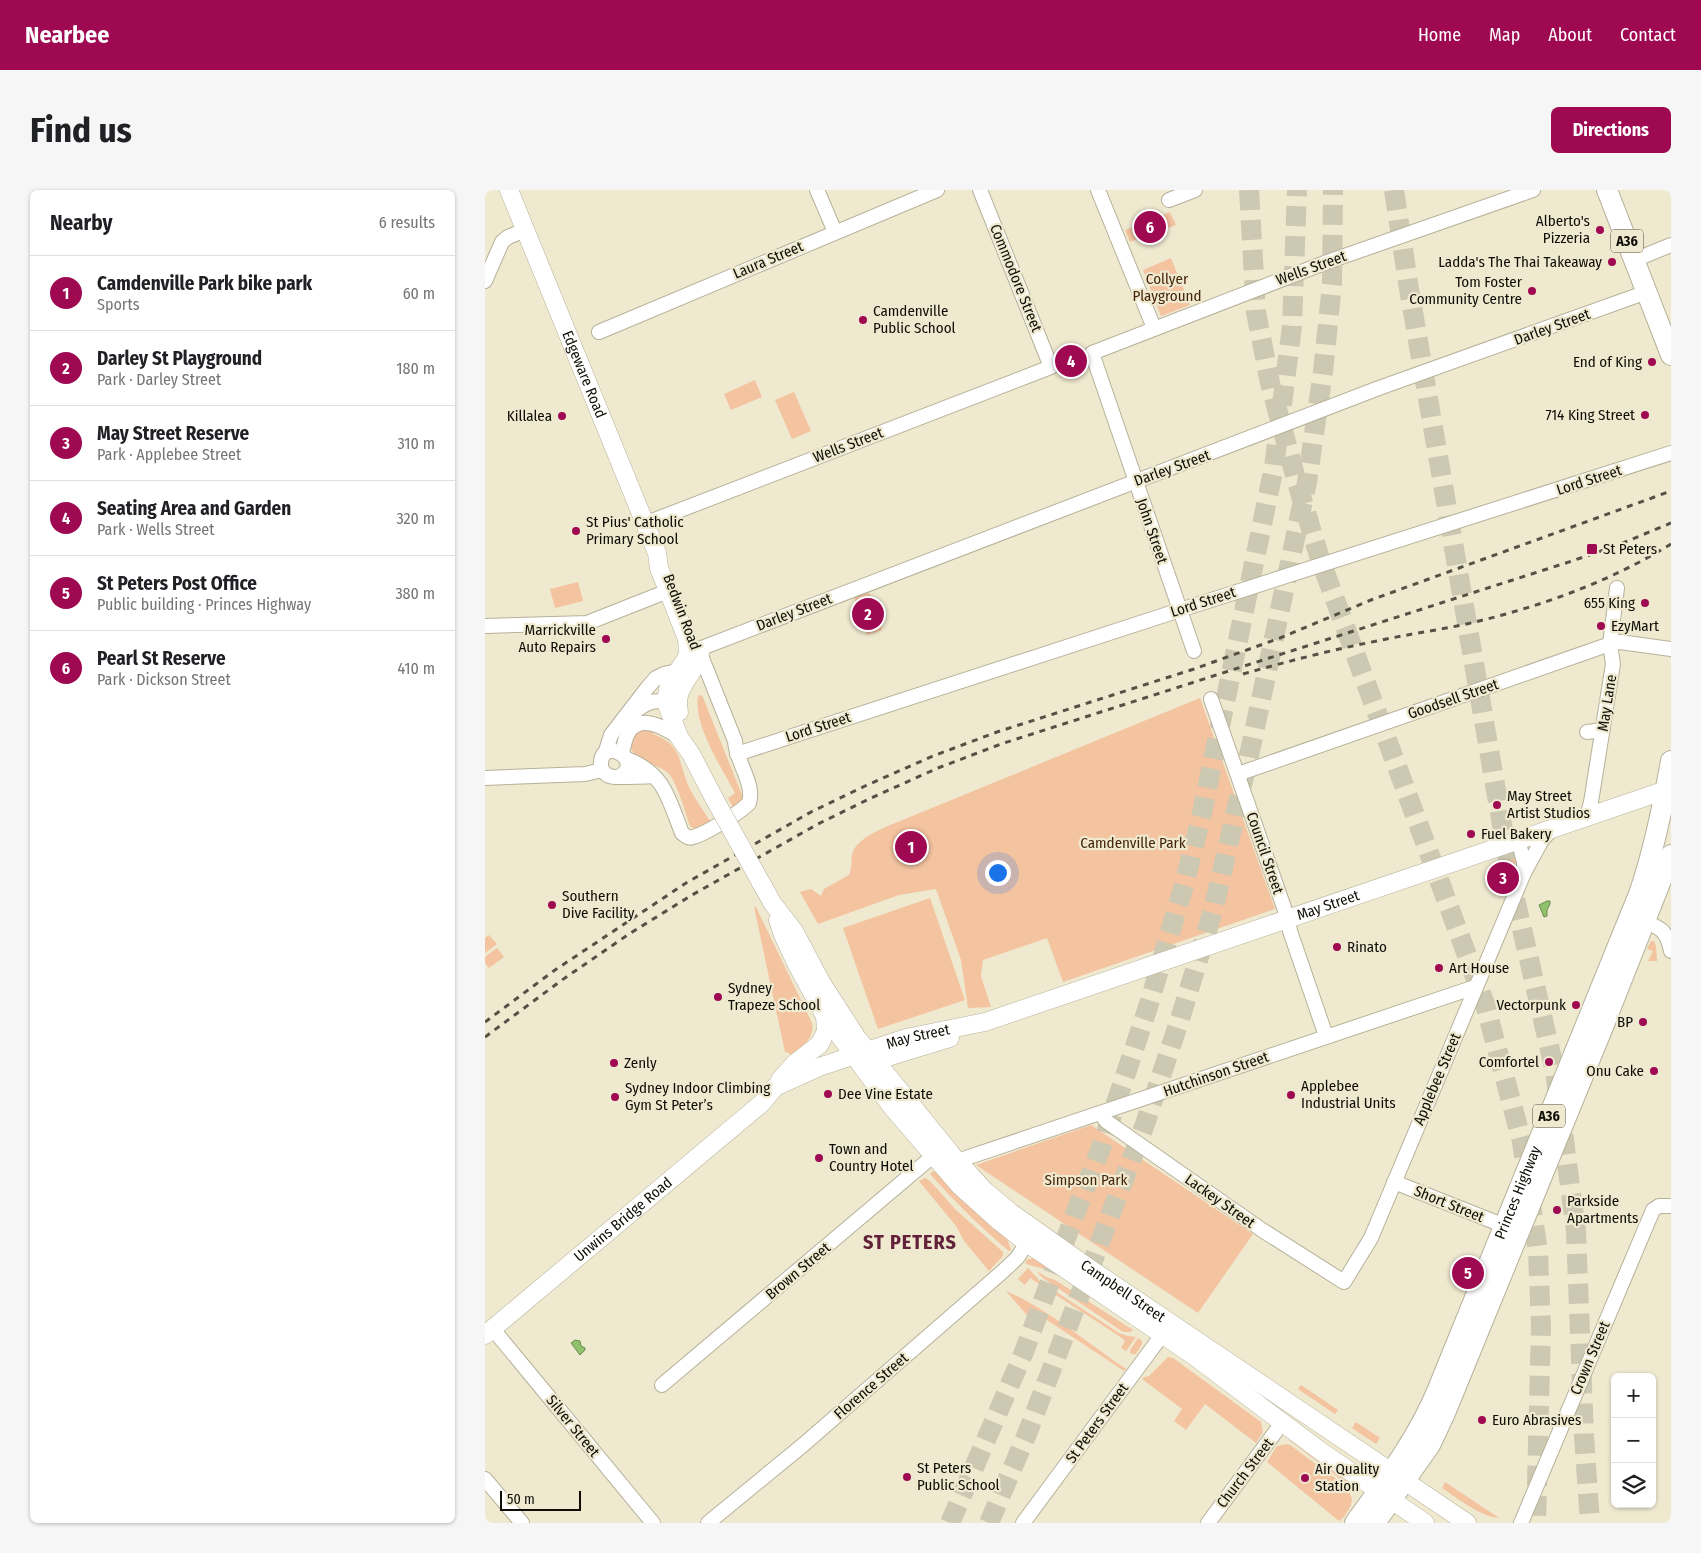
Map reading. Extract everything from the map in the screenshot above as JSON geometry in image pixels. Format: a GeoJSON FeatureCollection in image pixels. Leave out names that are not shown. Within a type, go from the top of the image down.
{"type":"FeatureCollection","features":[{"type":"Feature","properties":{"kind":"highway","name":"A36"},"geometry":{"type":"LineString","coordinates":[[1607,190],[1671,355]]}},
{"type":"Feature","properties":{"kind":"highway","name":"A36"},"geometry":{"type":"LineString","coordinates":[[1668,790],[1671,761]]}},
{"type":"Feature","properties":{"kind":"highway","name":"Princes Highway"},"geometry":{"type":"LineString","coordinates":[[1399,1477],[1427,1415],[1505,1226],[1651,922],[1651,856],[1668,790]]}},
{"type":"Feature","properties":{"kind":"highway","name":"Princes Highway"},"geometry":{"type":"LineString","coordinates":[[1355,1523],[1385,1496],[1399,1477],[1430,1445],[1651,922],[1671,858]]}},
{"type":"Feature","properties":{"kind":"highway","name":"Princes Highway"},"geometry":{"type":"LineString","coordinates":[[1375,1523],[1385,1496]]}},
{"type":"Feature","properties":{"kind":"main road","name":"Edgeware Road"},"geometry":{"type":"LineString","coordinates":[[509,190],[659,558]]}},
{"type":"Feature","properties":{"kind":"main road","name":"Bedwin Road"},"geometry":{"type":"LineString","coordinates":[[659,558],[665,566],[700,651],[695,667],[683,672],[669,684],[672,704]]}},
{"type":"Feature","properties":{"kind":"main road","name":"Bedwin Road"},"geometry":{"type":"LineString","coordinates":[[659,558],[659,568],[687,639],[688,654],[683,672]]}},
{"type":"Feature","properties":{"kind":"main road"},"geometry":{"type":"LineString","coordinates":[[672,704],[670,716],[679,737],[691,754],[773,904],[794,931],[830,997],[849,1026],[864,1058]]}},
{"type":"Feature","properties":{"kind":"main road"},"geometry":{"type":"LineString","coordinates":[[672,704],[687,733],[691,754]]}},
{"type":"Feature","properties":{"kind":"main road","name":"May Street"},"geometry":{"type":"LineString","coordinates":[[864,1058],[906,1038],[985,1022],[1668,790]]}},
{"type":"Feature","properties":{"kind":"main road"},"geometry":{"type":"LineString","coordinates":[[773,904],[783,935],[825,1016],[864,1058]]}},
{"type":"Feature","properties":{"kind":"main road"},"geometry":{"type":"LineString","coordinates":[[775,1087],[794,1064],[820,1044],[826,1031],[825,1016]]}},
{"type":"Feature","properties":{"kind":"main road","name":"Unwins Bridge Road"},"geometry":{"type":"LineString","coordinates":[[489,1332],[762,1103],[775,1087],[802,1073],[864,1058]]}},
{"type":"Feature","properties":{"kind":"main road","name":"Unwins Bridge Road"},"geometry":{"type":"LineString","coordinates":[[762,1103],[864,1058]]}},
{"type":"Feature","properties":{"kind":"main road","name":"Campbell Street"},"geometry":{"type":"LineString","coordinates":[[864,1058],[891,1106],[933,1156],[960,1186],[1000,1222],[1027,1243],[1167,1329],[1399,1477],[1467,1523]]}},
{"type":"Feature","properties":{"kind":"main road","name":"Campbell Street"},"geometry":{"type":"LineString","coordinates":[[864,1058],[985,1191],[1010,1212],[1092,1270],[1283,1423],[1425,1523]]}},
{"type":"Feature","properties":{"kind":"street"},"geometry":{"type":"LineString","coordinates":[[817,190],[835,232]]}},
{"type":"Feature","properties":{"kind":"street","name":"Laura Street"},"geometry":{"type":"LineString","coordinates":[[599,332],[937,190]]}},
{"type":"Feature","properties":{"kind":"street","name":"Commodore Street"},"geometry":{"type":"LineString","coordinates":[[980,190],[1051,366]]}},
{"type":"Feature","properties":{"kind":"street"},"geometry":{"type":"LineString","coordinates":[[1097,190],[1154,328]]}},
{"type":"Feature","properties":{"kind":"street"},"geometry":{"type":"LineString","coordinates":[[1169,200],[1195,190]]}},
{"type":"Feature","properties":{"kind":"street","name":"Wells Street"},"geometry":{"type":"LineString","coordinates":[[1092,353],[1327,262],[1533,190]]}},
{"type":"Feature","properties":{"kind":"street"},"geometry":{"type":"LineString","coordinates":[[485,281],[488,266],[504,239],[525,230]]}},
{"type":"Feature","properties":{"kind":"street"},"geometry":{"type":"LineString","coordinates":[[1634,260],[1671,245]]}},
{"type":"Feature","properties":{"kind":"street","name":"Darley Street"},"geometry":{"type":"LineString","coordinates":[[700,651],[1379,388],[1647,292]]}},
{"type":"Feature","properties":{"kind":"street","name":"John Street"},"geometry":{"type":"LineString","coordinates":[[1092,353],[1194,651]]}},
{"type":"Feature","properties":{"kind":"street","name":"Wells Street"},"geometry":{"type":"LineString","coordinates":[[645,524],[1051,366]]}},
{"type":"Feature","properties":{"kind":"street","name":"Lord Street"},"geometry":{"type":"LineString","coordinates":[[736,753],[1671,453]]}},
{"type":"Feature","properties":{"kind":"street","name":"May Lane"},"geometry":{"type":"LineString","coordinates":[[1587,817],[1613,664],[1610,644],[1617,588]]}},
{"type":"Feature","properties":{"kind":"street"},"geometry":{"type":"LineString","coordinates":[[485,626],[587,623],[668,591]]}},
{"type":"Feature","properties":{"kind":"street","name":"Goodsell Street"},"geometry":{"type":"LineString","coordinates":[[1238,774],[1610,644],[1620,642],[1671,649]]}},
{"type":"Feature","properties":{"kind":"street"},"geometry":{"type":"LineString","coordinates":[[605,754],[613,750],[638,764],[658,779],[665,790],[682,833],[690,838],[713,827],[747,806],[750,801],[749,786],[736,753],[735,741],[700,651]]}},
{"type":"Feature","properties":{"kind":"street"},"geometry":{"type":"LineString","coordinates":[[654,776],[610,777],[602,770],[601,761],[611,735],[656,678],[664,674],[683,672],[704,684],[728,743],[736,753]]}},
{"type":"Feature","properties":{"kind":"street"},"geometry":{"type":"LineString","coordinates":[[620,723],[637,709],[655,700],[672,704]]}},
{"type":"Feature","properties":{"kind":"street","name":"Council Street"},"geometry":{"type":"LineString","coordinates":[[1211,700],[1289,919],[1290,931],[1326,1036]]}},
{"type":"Feature","properties":{"kind":"street"},"geometry":{"type":"LineString","coordinates":[[618,777],[625,772],[627,764],[624,756],[629,731],[633,727],[647,723],[656,724],[679,737]]}},
{"type":"Feature","properties":{"kind":"street"},"geometry":{"type":"LineString","coordinates":[[1587,732],[1603,730]]}},
{"type":"Feature","properties":{"kind":"street"},"geometry":{"type":"LineString","coordinates":[[485,778],[585,774],[602,770]]}},
{"type":"Feature","properties":{"kind":"street","name":"Applebee Street"},"geometry":{"type":"LineString","coordinates":[[1344,1282],[1371,1238],[1524,873],[1542,840],[1553,829]]}},
{"type":"Feature","properties":{"kind":"street"},"geometry":{"type":"LineString","coordinates":[[1518,840],[1524,862],[1524,873]]}},
{"type":"Feature","properties":{"kind":"street"},"geometry":{"type":"LineString","coordinates":[[1651,922],[1667,936],[1671,951]]}},
{"type":"Feature","properties":{"kind":"street","name":"Hutchinson Street"},"geometry":{"type":"LineString","coordinates":[[957,1161],[1101,1114],[1326,1036],[1475,988]]}},
{"type":"Feature","properties":{"kind":"street","name":"Lackey Street"},"geometry":{"type":"LineString","coordinates":[[1101,1114],[1106,1121],[1262,1230],[1344,1282]]}},
{"type":"Feature","properties":{"kind":"street","name":"Brown Street"},"geometry":{"type":"LineString","coordinates":[[662,1384],[933,1156]]}},
{"type":"Feature","properties":{"kind":"street","name":"Short Street"},"geometry":{"type":"LineString","coordinates":[[1394,1182],[1505,1226]]}},
{"type":"Feature","properties":{"kind":"street","name":"Crown Street"},"geometry":{"type":"LineString","coordinates":[[1521,1523],[1653,1210],[1659,1206],[1671,1206]]}},
{"type":"Feature","properties":{"kind":"street","name":"Florence Street"},"geometry":{"type":"LineString","coordinates":[[708,1523],[803,1445],[1017,1258],[1027,1243]]}},
{"type":"Feature","properties":{"kind":"street","name":"St Peters Street"},"geometry":{"type":"LineString","coordinates":[[1023,1523],[1167,1329]]}},
{"type":"Feature","properties":{"kind":"street","name":"Silver Street"},"geometry":{"type":"LineString","coordinates":[[489,1332],[653,1523]]}},
{"type":"Feature","properties":{"kind":"street","name":"Church Street"},"geometry":{"type":"LineString","coordinates":[[1208,1523],[1283,1423]]}},
{"type":"Feature","properties":{"kind":"street"},"geometry":{"type":"LineString","coordinates":[[485,1479],[522,1523]]}},
{"type":"Feature","properties":{"kind":"green space"},"geometry":{"type":"Polygon","coordinates":[[[1170,212],[1176,225],[1130,242],[1125,230],[1170,212]]]}},
{"type":"Feature","properties":{"kind":"green space","name":"Collyer Playground"},"geometry":{"type":"Polygon","coordinates":[[[1171,258],[1190,305],[1161,316],[1143,270],[1171,258]]]}},
{"type":"Feature","properties":{"kind":"green space"},"geometry":{"type":"Polygon","coordinates":[[[1079,350],[1084,364],[1062,372],[1058,358],[1079,350]]]}},
{"type":"Feature","properties":{"kind":"green space"},"geometry":{"type":"Polygon","coordinates":[[[755,380],[762,397],[731,410],[724,394],[755,380]]]}},
{"type":"Feature","properties":{"kind":"green space"},"geometry":{"type":"Polygon","coordinates":[[[794,392],[811,431],[792,439],[775,400],[794,392]]]}},
{"type":"Feature","properties":{"kind":"green space"},"geometry":{"type":"Polygon","coordinates":[[[578,582],[583,601],[555,608],[550,589],[578,582]]]}},
{"type":"Feature","properties":{"kind":"green space"},"geometry":{"type":"Polygon","coordinates":[[[869,592],[882,630],[867,635],[854,597],[869,592]]]}},
{"type":"Feature","properties":{"kind":"green space"},"geometry":{"type":"Polygon","coordinates":[[[702,695],[742,795],[742,802],[734,809],[728,798],[735,793],[716,759],[700,720],[698,696],[702,695]]]}},
{"type":"Feature","properties":{"kind":"green space","name":"Camdenville Park"},"geometry":{"type":"Polygon","coordinates":[[[1200,698],[1275,909],[1063,982],[1047,938],[983,960],[981,976],[991,1007],[968,1008],[961,960],[936,889],[899,895],[818,924],[800,892],[811,889],[821,896],[824,889],[849,875],[854,850],[865,838],[883,828],[1200,698]]]}},
{"type":"Feature","properties":{"kind":"green space"},"geometry":{"type":"Polygon","coordinates":[[[654,729],[653,734],[669,743],[678,754],[690,790],[711,822],[703,827],[693,828],[690,826],[678,792],[669,774],[665,770],[639,758],[631,748],[632,736],[640,731],[654,729]]]}},
{"type":"Feature","properties":{"kind":"green space"},"geometry":{"type":"Polygon","coordinates":[[[1514,858],[1516,861],[1504,892],[1502,892],[1493,865],[1514,858]]]}},
{"type":"Feature","properties":{"kind":"green space"},"geometry":{"type":"Polygon","coordinates":[[[930,898],[965,1000],[878,1029],[843,928],[930,898]]]}},
{"type":"Feature","properties":{"kind":"green space"},"geometry":{"type":"Polygon","coordinates":[[[754,907],[756,907],[812,1023],[810,1038],[792,1056],[785,1052],[754,907]]]}},
{"type":"Feature","properties":{"kind":"green space"},"geometry":{"type":"Polygon","coordinates":[[[489,935],[497,944],[485,953],[485,938],[489,935]]]}},
{"type":"Feature","properties":{"kind":"green space"},"geometry":{"type":"Polygon","coordinates":[[[1651,941],[1654,941],[1656,946],[1657,961],[1648,961],[1653,951],[1647,949],[1651,941]]]}},
{"type":"Feature","properties":{"kind":"green space"},"geometry":{"type":"Polygon","coordinates":[[[497,948],[504,957],[489,968],[485,963],[485,957],[497,948]]]}},
{"type":"Feature","properties":{"kind":"green space","name":"Simpson Park"},"geometry":{"type":"Polygon","coordinates":[[[1091,1125],[1253,1234],[1198,1313],[976,1165],[1091,1125]]]}},
{"type":"Feature","properties":{"kind":"green space"},"geometry":{"type":"Polygon","coordinates":[[[933,1171],[938,1173],[1006,1236],[1011,1250],[1009,1251],[998,1242],[958,1204],[930,1174],[933,1171]]]}},
{"type":"Feature","properties":{"kind":"green space"},"geometry":{"type":"Polygon","coordinates":[[[925,1178],[930,1181],[956,1210],[1003,1252],[1003,1256],[989,1271],[964,1241],[956,1226],[919,1181],[925,1178]]]}},
{"type":"Feature","properties":{"kind":"green space"},"geometry":{"type":"Polygon","coordinates":[[[1034,1258],[1050,1267],[1048,1270],[1026,1264],[1026,1260],[1034,1258]]]}},
{"type":"Feature","properties":{"kind":"green space"},"geometry":{"type":"Polygon","coordinates":[[[1028,1268],[1040,1281],[1119,1333],[1136,1337],[1126,1351],[1121,1348],[1125,1341],[1122,1338],[1030,1278],[1025,1285],[1018,1279],[1028,1268]]]}},
{"type":"Feature","properties":{"kind":"green space"},"geometry":{"type":"Polygon","coordinates":[[[1039,1272],[1055,1280],[1133,1330],[1123,1332],[1043,1278],[1039,1272]]]}},
{"type":"Feature","properties":{"kind":"green space"},"geometry":{"type":"Polygon","coordinates":[[[1006,1291],[1052,1317],[1126,1369],[1124,1371],[1047,1320],[1038,1328],[1006,1291]]]}},
{"type":"Feature","properties":{"kind":"green space"},"geometry":{"type":"Polygon","coordinates":[[[1138,1338],[1142,1341],[1142,1344],[1136,1354],[1131,1354],[1130,1350],[1138,1338]]]}},
{"type":"Feature","properties":{"kind":"green space"},"geometry":{"type":"Polygon","coordinates":[[[1168,1357],[1173,1358],[1261,1422],[1263,1432],[1256,1443],[1205,1404],[1186,1430],[1174,1421],[1182,1409],[1142,1379],[1149,1376],[1168,1357]]]}},
{"type":"Feature","properties":{"kind":"green space"},"geometry":{"type":"Polygon","coordinates":[[[1301,1385],[1338,1410],[1335,1414],[1298,1389],[1301,1385]]]}},
{"type":"Feature","properties":{"kind":"green space"},"geometry":{"type":"Polygon","coordinates":[[[1356,1422],[1380,1438],[1376,1444],[1352,1428],[1356,1422]]]}},
{"type":"Feature","properties":{"kind":"green space"},"geometry":{"type":"Polygon","coordinates":[[[1289,1438],[1341,1474],[1348,1482],[1347,1484],[1289,1440],[1289,1438]]]}},
{"type":"Feature","properties":{"kind":"green space"},"geometry":{"type":"Polygon","coordinates":[[[1286,1444],[1347,1487],[1352,1499],[1351,1505],[1344,1517],[1339,1521],[1267,1462],[1277,1446],[1286,1444]]]}},
{"type":"Feature","properties":{"kind":"green space"},"geometry":{"type":"Polygon","coordinates":[[[1445,1482],[1499,1518],[1477,1511],[1462,1502],[1442,1488],[1445,1482]]]}},
{"type":"Feature","properties":{"kind":"shaded area"},"geometry":{"type":"Polygon","coordinates":[[[1550,901],[1550,904],[1547,916],[1544,917],[1539,905],[1550,901]]]}},
{"type":"Feature","properties":{"kind":"shaded area"},"geometry":{"type":"Polygon","coordinates":[[[575,1340],[580,1341],[581,1346],[585,1348],[580,1355],[571,1343],[575,1340]]]}},
{"type":"Feature","properties":{"kind":"tunnel"},"geometry":{"type":"LineString","coordinates":[[1249,190],[1256,312],[1270,383],[1296,479],[1320,559],[1485,1004],[1522,1142],[1538,1252],[1541,1327],[1536,1523]]}},
{"type":"Feature","properties":{"kind":"tunnel"},"geometry":{"type":"LineString","coordinates":[[950,1523],[1024,1352],[1101,1148],[1149,1004],[1184,885],[1202,813],[1274,467],[1292,326],[1297,190]]}},
{"type":"Feature","properties":{"kind":"tunnel"},"geometry":{"type":"LineString","coordinates":[[989,1523],[1027,1434],[1145,1124],[1213,911],[1252,742],[1307,482],[1323,372],[1332,284],[1333,190]]}},
{"type":"Feature","properties":{"kind":"tunnel"},"geometry":{"type":"LineString","coordinates":[[1394,190],[1409,289],[1514,894],[1555,1072],[1576,1231],[1584,1436],[1590,1523]]}},
{"type":"Feature","properties":{"kind":"railway"},"geometry":{"type":"LineString","coordinates":[[485,1022],[555,970],[686,883],[811,812],[865,786],[933,756],[997,732],[1194,669],[1280,638],[1371,600],[1671,491]]}},
{"type":"Feature","properties":{"kind":"railway"},"geometry":{"type":"LineString","coordinates":[[485,1037],[562,980],[629,934],[692,895],[818,824],[938,768],[1001,744],[1572,561],[1618,545],[1671,523]]}},
{"type":"Feature","properties":{"kind":"railway"},"geometry":{"type":"LineString","coordinates":[[1243,674],[1329,651],[1504,615],[1602,580],[1671,544]]}},
{"type":"Feature","properties":{"kind":"place","name":"Pearl St Reserve"},"geometry":{"type":"Point","coordinates":[1150,227]}},
{"type":"Feature","properties":{"kind":"place","name":"Alberto's Pizzeria"},"geometry":{"type":"Point","coordinates":[1600,230]}},
{"type":"Feature","properties":{"kind":"place","name":"Ladda's The Thai Takeaway"},"geometry":{"type":"Point","coordinates":[1612,262]}},
{"type":"Feature","properties":{"kind":"place","name":"Tom Foster Community Centre"},"geometry":{"type":"Point","coordinates":[1532,291]}},
{"type":"Feature","properties":{"kind":"place","name":"Camdenville Public School"},"geometry":{"type":"Point","coordinates":[863,320]}},
{"type":"Feature","properties":{"kind":"place","name":"Seating Area and Garden"},"geometry":{"type":"Point","coordinates":[1071,361]}},
{"type":"Feature","properties":{"kind":"place","name":"End of King"},"geometry":{"type":"Point","coordinates":[1652,362]}},
{"type":"Feature","properties":{"kind":"place","name":"714 King Street"},"geometry":{"type":"Point","coordinates":[1645,415]}},
{"type":"Feature","properties":{"kind":"place","name":"Killalea"},"geometry":{"type":"Point","coordinates":[562,416]}},
{"type":"Feature","properties":{"kind":"place","name":"St Pius' Catholic Primary School"},"geometry":{"type":"Point","coordinates":[576,531]}},
{"type":"Feature","properties":{"kind":"place","name":"St Peters"},"geometry":{"type":"Point","coordinates":[1592,549]}},
{"type":"Feature","properties":{"kind":"place","name":"655 King"},"geometry":{"type":"Point","coordinates":[1645,603]}},
{"type":"Feature","properties":{"kind":"place","name":"Darley St Playground"},"geometry":{"type":"Point","coordinates":[868,614]}},
{"type":"Feature","properties":{"kind":"place","name":"EzyMart"},"geometry":{"type":"Point","coordinates":[1601,626]}},
{"type":"Feature","properties":{"kind":"place","name":"Marrickville Auto Repairs"},"geometry":{"type":"Point","coordinates":[606,639]}},
{"type":"Feature","properties":{"kind":"place","name":"May Street Artist Studios"},"geometry":{"type":"Point","coordinates":[1497,805]}},
{"type":"Feature","properties":{"kind":"place","name":"Fuel Bakery"},"geometry":{"type":"Point","coordinates":[1471,834]}},
{"type":"Feature","properties":{"kind":"place","name":"Camdenville Park bike park"},"geometry":{"type":"Point","coordinates":[911,847]}},
{"type":"Feature","properties":{"kind":"place","name":"May Street Reserve"},"geometry":{"type":"Point","coordinates":[1503,878]}},
{"type":"Feature","properties":{"kind":"place","name":"Southern Dive Facility"},"geometry":{"type":"Point","coordinates":[552,905]}},
{"type":"Feature","properties":{"kind":"place","name":"Rinato"},"geometry":{"type":"Point","coordinates":[1337,947]}},
{"type":"Feature","properties":{"kind":"place","name":"Art House"},"geometry":{"type":"Point","coordinates":[1439,968]}},
{"type":"Feature","properties":{"kind":"place","name":"Sydney Trapeze School"},"geometry":{"type":"Point","coordinates":[718,997]}},
{"type":"Feature","properties":{"kind":"place","name":"Vectorpunk"},"geometry":{"type":"Point","coordinates":[1576,1005]}},
{"type":"Feature","properties":{"kind":"place","name":"BP"},"geometry":{"type":"Point","coordinates":[1643,1022]}},
{"type":"Feature","properties":{"kind":"place","name":"Comfortel"},"geometry":{"type":"Point","coordinates":[1549,1062]}},
{"type":"Feature","properties":{"kind":"place","name":"Zenly"},"geometry":{"type":"Point","coordinates":[614,1063]}},
{"type":"Feature","properties":{"kind":"place","name":"Onu Cake"},"geometry":{"type":"Point","coordinates":[1654,1071]}},
{"type":"Feature","properties":{"kind":"place","name":"Dee Vine Estate"},"geometry":{"type":"Point","coordinates":[828,1094]}},
{"type":"Feature","properties":{"kind":"place","name":"Applebee Industrial Units"},"geometry":{"type":"Point","coordinates":[1291,1095]}},
{"type":"Feature","properties":{"kind":"place","name":"Sydney Indoor Climbing Gym St Peter’s"},"geometry":{"type":"Point","coordinates":[615,1097]}},
{"type":"Feature","properties":{"kind":"place","name":"Town and Country Hotel"},"geometry":{"type":"Point","coordinates":[819,1158]}},
{"type":"Feature","properties":{"kind":"place","name":"Parkside Apartments"},"geometry":{"type":"Point","coordinates":[1557,1210]}},
{"type":"Feature","properties":{"kind":"place","name":"St Peters Post Office"},"geometry":{"type":"Point","coordinates":[1468,1273]}},
{"type":"Feature","properties":{"kind":"place","name":"Euro Abrasives"},"geometry":{"type":"Point","coordinates":[1482,1420]}},
{"type":"Feature","properties":{"kind":"place","name":"St Peters Public School"},"geometry":{"type":"Point","coordinates":[907,1477]}},
{"type":"Feature","properties":{"kind":"place","name":"Air Quality Station"},"geometry":{"type":"Point","coordinates":[1305,1478]}},
{"type":"Feature","properties":{"kind":"district","name":"ST PETERS"},"geometry":{"type":"Point","coordinates":[910,1242]}}]}
